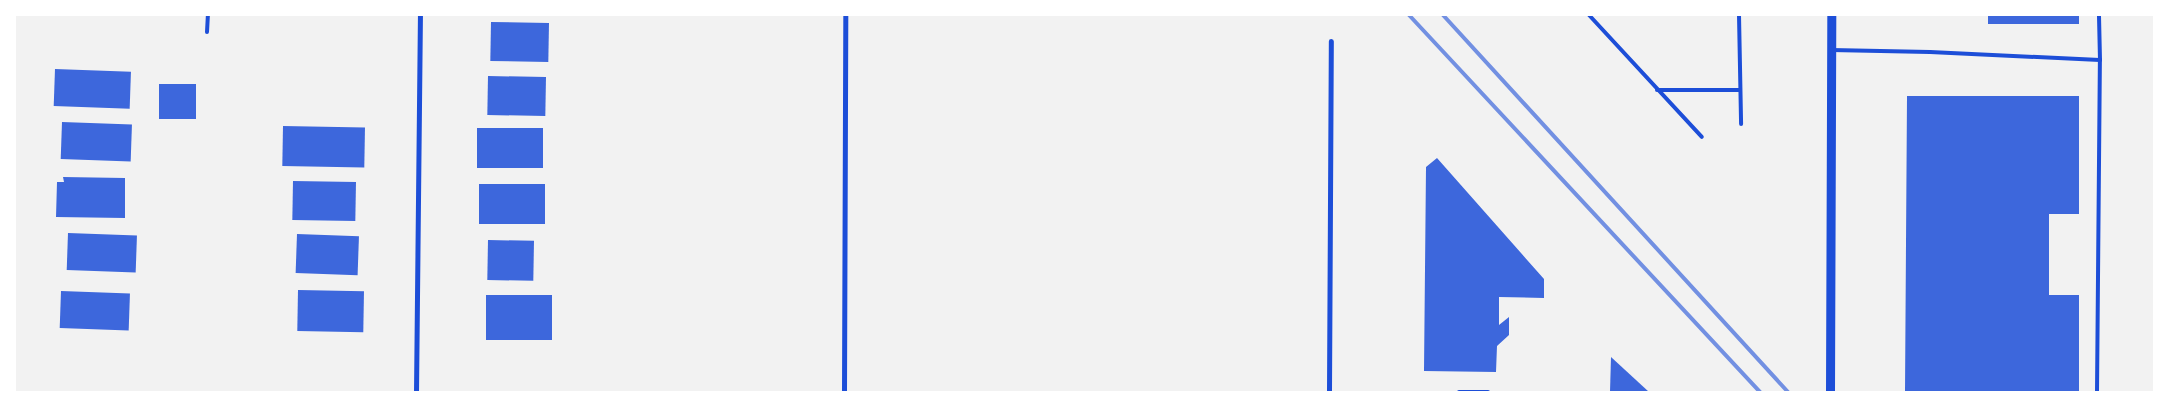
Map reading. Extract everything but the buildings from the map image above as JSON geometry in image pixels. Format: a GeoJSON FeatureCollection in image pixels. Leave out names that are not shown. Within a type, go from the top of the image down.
{"type":"FeatureCollection","features":[{"type":"Feature","properties":{"kind":"street"},"geometry":{"type":"LineString","coordinates":[[416,392],[420,15]]}},
{"type":"Feature","properties":{"kind":"street"},"geometry":{"type":"LineString","coordinates":[[844,392],[845,15]]}},
{"type":"Feature","properties":{"kind":"street"},"geometry":{"type":"LineString","coordinates":[[1830,392],[1831,15]]}},
{"type":"Feature","properties":{"kind":"street"},"geometry":{"type":"LineString","coordinates":[[1329,392],[1331,41]]}},
{"type":"Feature","properties":{"kind":"lane"},"geometry":{"type":"LineString","coordinates":[[208,15],[208,32]]}},
{"type":"Feature","properties":{"kind":"lane"},"geometry":{"type":"LineString","coordinates":[[1590,15],[1702,137]]}},
{"type":"Feature","properties":{"kind":"lane"},"geometry":{"type":"LineString","coordinates":[[1739,15],[1741,124]]}},
{"type":"Feature","properties":{"kind":"lane"},"geometry":{"type":"LineString","coordinates":[[2097,392],[2099,15]]}},
{"type":"Feature","properties":{"kind":"lane"},"geometry":{"type":"LineString","coordinates":[[1831,50],[1930,52],[2100,60]]}},
{"type":"Feature","properties":{"kind":"lane"},"geometry":{"type":"LineString","coordinates":[[1657,90],[1740,90]]}},
{"type":"Feature","properties":{"kind":"lane"},"geometry":{"type":"LineString","coordinates":[[1459,392],[1488,392]]}},
{"type":"Feature","properties":{"kind":"railway"},"geometry":{"type":"LineString","coordinates":[[1409,15],[1760,392]]}},
{"type":"Feature","properties":{"kind":"railway"},"geometry":{"type":"LineString","coordinates":[[1443,15],[1788,392]]}}]}
